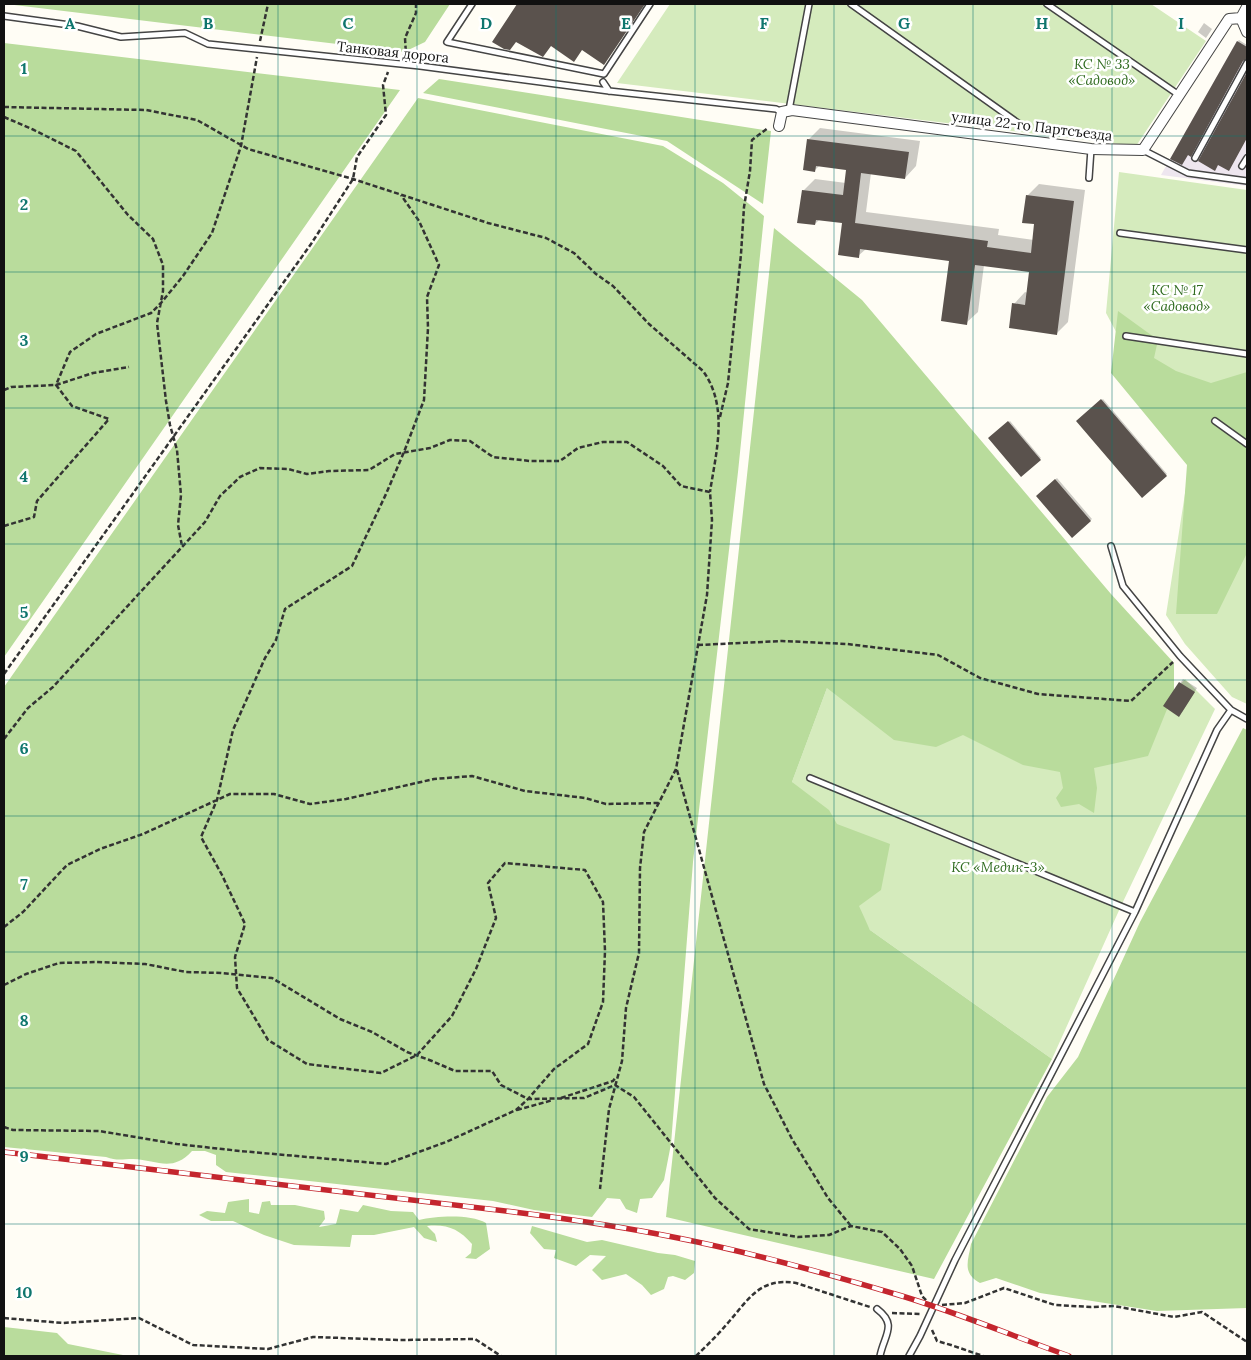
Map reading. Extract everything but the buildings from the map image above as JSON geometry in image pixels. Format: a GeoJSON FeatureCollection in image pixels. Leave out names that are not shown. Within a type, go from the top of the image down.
{"type":"FeatureCollection","features":[{"type":"Feature","properties":{"kind":"street"},"geometry":{"type":"LineString","coordinates":[[1241,18],[1247,7]]}},
{"type":"Feature","properties":{"kind":"street"},"geometry":{"type":"LineString","coordinates":[[1142,150],[1230,19],[1241,18]]}},
{"type":"Feature","properties":{"kind":"street"},"geometry":{"type":"LineString","coordinates":[[1241,18],[1247,32]]}},
{"type":"Feature","properties":{"kind":"street"},"geometry":{"type":"LineString","coordinates":[[779,126],[782,111]]}},
{"type":"Feature","properties":{"kind":"street","name":"улица 22-го Партсъезда"},"geometry":{"type":"LineString","coordinates":[[782,111],[802,111],[1092,149],[1142,150]]}},
{"type":"Feature","properties":{"kind":"lane"},"geometry":{"type":"LineString","coordinates":[[472,4],[447,42],[604,74],[650,4]]}},
{"type":"Feature","properties":{"kind":"lane"},"geometry":{"type":"LineString","coordinates":[[782,111],[809,4]]}},
{"type":"Feature","properties":{"kind":"lane"},"geometry":{"type":"LineString","coordinates":[[851,4],[1018,123]]}},
{"type":"Feature","properties":{"kind":"lane"},"geometry":{"type":"LineString","coordinates":[[1048,4],[1179,95]]}},
{"type":"Feature","properties":{"kind":"lane","name":"Танковая дорога"},"geometry":{"type":"LineString","coordinates":[[4,16],[77,26],[121,37],[185,33],[208,44],[392,63],[782,111]]}},
{"type":"Feature","properties":{"kind":"lane"},"geometry":{"type":"LineString","coordinates":[[1195,158],[1247,63]]}},
{"type":"Feature","properties":{"kind":"lane"},"geometry":{"type":"LineString","coordinates":[[603,82],[608,91]]}},
{"type":"Feature","properties":{"kind":"lane"},"geometry":{"type":"LineString","coordinates":[[1089,178],[1092,149]]}},
{"type":"Feature","properties":{"kind":"lane"},"geometry":{"type":"LineString","coordinates":[[1142,150],[1188,173],[1247,181]]}},
{"type":"Feature","properties":{"kind":"lane"},"geometry":{"type":"LineString","coordinates":[[1242,166],[1247,158]]}},
{"type":"Feature","properties":{"kind":"lane"},"geometry":{"type":"LineString","coordinates":[[1120,233],[1247,250]]}},
{"type":"Feature","properties":{"kind":"lane"},"geometry":{"type":"LineString","coordinates":[[1126,336],[1247,354]]}},
{"type":"Feature","properties":{"kind":"lane"},"geometry":{"type":"LineString","coordinates":[[1214,421],[1247,444]]}},
{"type":"Feature","properties":{"kind":"lane"},"geometry":{"type":"LineString","coordinates":[[1111,546],[1123,586],[1180,656],[1231,710],[1247,719]]}},
{"type":"Feature","properties":{"kind":"lane"},"geometry":{"type":"LineString","coordinates":[[909,1356],[955,1260],[1134,912],[1217,730],[1231,710]]}},
{"type":"Feature","properties":{"kind":"lane"},"geometry":{"type":"LineString","coordinates":[[810,778],[1134,912]]}},
{"type":"Feature","properties":{"kind":"lane"},"geometry":{"type":"LineString","coordinates":[[877,1309],[886,1316],[888,1322],[880,1356]]}},
{"type":"Feature","properties":{"kind":"path"},"geometry":{"type":"LineString","coordinates":[[56,385],[70,352],[96,334],[151,313],[183,276],[212,233],[241,146],[268,4]]}},
{"type":"Feature","properties":{"kind":"path"},"geometry":{"type":"LineString","coordinates":[[4,674],[311,244],[353,179],[357,157],[386,115],[384,85],[392,63],[406,55],[405,38],[416,13],[416,4]]}},
{"type":"Feature","properties":{"kind":"path"},"geometry":{"type":"LineString","coordinates":[[4,107],[146,110],[197,120],[241,146],[353,179],[488,223],[546,238],[574,253],[596,274],[613,286],[649,324],[703,371],[710,381],[717,400],[719,421]]}},
{"type":"Feature","properties":{"kind":"path"},"geometry":{"type":"LineString","coordinates":[[600,1189],[609,1109],[623,1056],[626,1008],[639,953],[640,868],[644,832],[676,769],[707,596],[712,520],[710,492],[719,421],[728,382],[752,140],[771,125],[782,111]]}},
{"type":"Feature","properties":{"kind":"path"},"geometry":{"type":"LineString","coordinates":[[4,117],[76,151],[128,215],[153,239],[163,265],[163,291],[157,323],[166,401],[177,450],[181,495],[178,525],[182,546]]}},
{"type":"Feature","properties":{"kind":"path"},"geometry":{"type":"LineString","coordinates":[[401,195],[419,220],[439,265],[427,297],[428,328],[424,400],[404,452],[352,566],[284,609],[276,640],[265,658],[233,730],[216,800],[201,837],[222,874],[245,924],[235,958],[237,988],[268,1040],[308,1064],[380,1073],[417,1055],[452,1016],[476,968],[496,918],[488,883],[506,864],[586,870],[603,902],[605,951],[603,1002],[588,1044],[554,1069],[516,1110]]}},
{"type":"Feature","properties":{"kind":"path"},"geometry":{"type":"LineString","coordinates":[[4,390],[11,387],[56,385],[93,373],[129,367]]}},
{"type":"Feature","properties":{"kind":"path"},"geometry":{"type":"LineString","coordinates":[[4,526],[34,517],[37,501],[109,419],[72,406],[56,385]]}},
{"type":"Feature","properties":{"kind":"path"},"geometry":{"type":"LineString","coordinates":[[4,739],[28,708],[53,687],[204,522],[220,496],[240,477],[260,468],[288,469],[307,474],[330,471],[369,470],[395,454],[430,448],[450,440],[470,441],[493,457],[530,461],[560,461],[578,448],[603,442],[627,442],[663,466],[681,486],[710,492]]}},
{"type":"Feature","properties":{"kind":"path"},"geometry":{"type":"LineString","coordinates":[[698,645],[782,641],[847,644],[938,655],[980,678],[1038,694],[1130,701],[1180,656]]}},
{"type":"Feature","properties":{"kind":"path"},"geometry":{"type":"LineString","coordinates":[[676,769],[764,1084],[792,1139],[828,1198],[851,1226]]}},
{"type":"Feature","properties":{"kind":"path"},"geometry":{"type":"LineString","coordinates":[[4,927],[23,912],[67,865],[100,848],[143,834],[230,794],[274,794],[310,804],[346,799],[434,778],[472,776],[525,791],[586,798],[606,804],[660,803]]}},
{"type":"Feature","properties":{"kind":"path"},"geometry":{"type":"LineString","coordinates":[[4,985],[26,974],[59,963],[97,962],[144,964],[186,972],[272,978],[340,1019],[372,1032],[407,1052],[455,1072],[492,1072],[501,1085],[528,1099],[584,1098],[615,1086]]}},
{"type":"Feature","properties":{"kind":"path"},"geometry":{"type":"LineString","coordinates":[[4,1127],[13,1130],[99,1131],[177,1144],[386,1164],[446,1142],[516,1110],[613,1081],[619,1072]]}},
{"type":"Feature","properties":{"kind":"path"},"geometry":{"type":"LineString","coordinates":[[615,1086],[634,1097],[715,1198],[749,1229],[798,1237],[829,1235],[851,1226],[882,1232],[900,1249],[912,1266],[922,1296],[933,1307],[965,1303],[1004,1288],[1055,1304],[1091,1307],[1114,1306],[1174,1317],[1202,1312],[1247,1342]]}},
{"type":"Feature","properties":{"kind":"path"},"geometry":{"type":"LineString","coordinates":[[696,1356],[727,1324],[751,1295],[773,1282],[783,1281],[796,1283],[877,1309],[905,1314],[930,1314],[930,1324],[937,1341],[983,1356]]}},
{"type":"Feature","properties":{"kind":"path"},"geometry":{"type":"LineString","coordinates":[[4,1318],[63,1322],[139,1318],[193,1345],[268,1350],[313,1337],[399,1340],[475,1339],[502,1356]]}},
{"type":"Feature","properties":{"kind":"shaded area"},"geometry":{"type":"Polygon","coordinates":[[[1237,41],[1247,47],[1247,186],[1161,175],[1237,41]]]}},
{"type":"Feature","properties":{"kind":"green space"},"geometry":{"type":"Polygon","coordinates":[[[6,4],[450,4],[425,42],[404,52],[6,4]]]}},
{"type":"Feature","properties":{"kind":"green space","name":"КС № 33 «Садовод»"},"geometry":{"type":"Polygon","coordinates":[[[670,4],[1151,4],[1206,41],[1136,146],[617,83],[670,4]]]}},
{"type":"Feature","properties":{"kind":"green space"},"geometry":{"type":"Polygon","coordinates":[[[4,43],[400,90],[4,657],[4,43]]]}},
{"type":"Feature","properties":{"kind":"green space"},"geometry":{"type":"Polygon","coordinates":[[[439,79],[771,131],[763,204],[667,141],[423,93],[439,79]]]}},
{"type":"Feature","properties":{"kind":"green space"},"geometry":{"type":"Polygon","coordinates":[[[418,98],[663,146],[723,183],[764,216],[738,472],[693,862],[671,1144],[664,1180],[652,1198],[640,1199],[637,1213],[626,1209],[620,1199],[607,1198],[592,1217],[534,1210],[493,1201],[226,1172],[216,1165],[216,1155],[205,1151],[192,1151],[178,1162],[164,1164],[133,1159],[116,1159],[4,1147],[4,687],[418,98]]]}},
{"type":"Feature","properties":{"kind":"green space","name":"КС № 17 «Садовод»"},"geometry":{"type":"Polygon","coordinates":[[[1119,172],[1247,190],[1247,704],[1232,697],[1185,644],[1166,615],[1189,468],[1106,313],[1119,172]]]}},
{"type":"Feature","properties":{"kind":"green space"},"geometry":{"type":"Polygon","coordinates":[[[774,228],[862,300],[1111,594],[1174,663],[1174,692],[1148,756],[1094,768],[1097,788],[1094,813],[1079,804],[1061,807],[1056,798],[1063,788],[1060,772],[1023,765],[963,735],[936,747],[894,740],[827,688],[792,782],[829,810],[837,824],[890,844],[881,890],[859,906],[870,930],[1052,1059],[934,1279],[666,1217],[774,228]]]}},
{"type":"Feature","properties":{"kind":"green space"},"geometry":{"type":"Polygon","coordinates":[[[1118,311],[1158,340],[1154,358],[1176,371],[1211,383],[1247,372],[1247,553],[1217,614],[1176,614],[1187,465],[1111,373],[1118,311]]]}},
{"type":"Feature","properties":{"kind":"green space","name":"КС «Медик-3»"},"geometry":{"type":"Polygon","coordinates":[[[1185,679],[1215,709],[1121,906],[1052,1059],[870,930],[792,782],[827,688],[1174,692],[1185,679]]]}},
{"type":"Feature","properties":{"kind":"green space"},"geometry":{"type":"Polygon","coordinates":[[[1243,728],[1247,730],[1247,1308],[1157,1311],[1040,1293],[996,1278],[980,1283],[968,1271],[971,1244],[1047,1097],[1078,1057],[1140,922],[1243,728]]]}},
{"type":"Feature","properties":{"kind":"green space"},"geometry":{"type":"Polygon","coordinates":[[[249,1199],[249,1212],[259,1214],[262,1202],[270,1201],[271,1205],[295,1205],[324,1211],[325,1219],[319,1227],[336,1224],[340,1209],[358,1212],[363,1205],[391,1211],[413,1212],[419,1220],[444,1217],[471,1218],[486,1223],[490,1249],[476,1259],[465,1258],[471,1253],[472,1244],[457,1231],[441,1226],[427,1226],[435,1234],[437,1242],[424,1238],[414,1227],[374,1235],[352,1235],[350,1247],[294,1245],[264,1235],[233,1221],[211,1221],[199,1215],[207,1211],[225,1213],[228,1202],[249,1199]]]}},
{"type":"Feature","properties":{"kind":"green space"},"geometry":{"type":"Polygon","coordinates":[[[532,1226],[587,1242],[602,1240],[675,1255],[695,1261],[694,1273],[685,1280],[673,1276],[668,1277],[664,1289],[651,1295],[642,1285],[626,1274],[602,1280],[592,1270],[606,1256],[590,1255],[576,1266],[554,1258],[556,1250],[544,1249],[530,1233],[532,1226]]]}},
{"type":"Feature","properties":{"kind":"green space"},"geometry":{"type":"Polygon","coordinates":[[[4,1327],[57,1333],[68,1344],[128,1356],[4,1356],[4,1327]]]}},
{"type":"Feature","properties":{"kind":"railway"},"geometry":{"type":"LineString","coordinates":[[4,1152],[514,1212],[658,1234],[763,1257],[902,1296],[965,1317],[1069,1356]]}}]}
